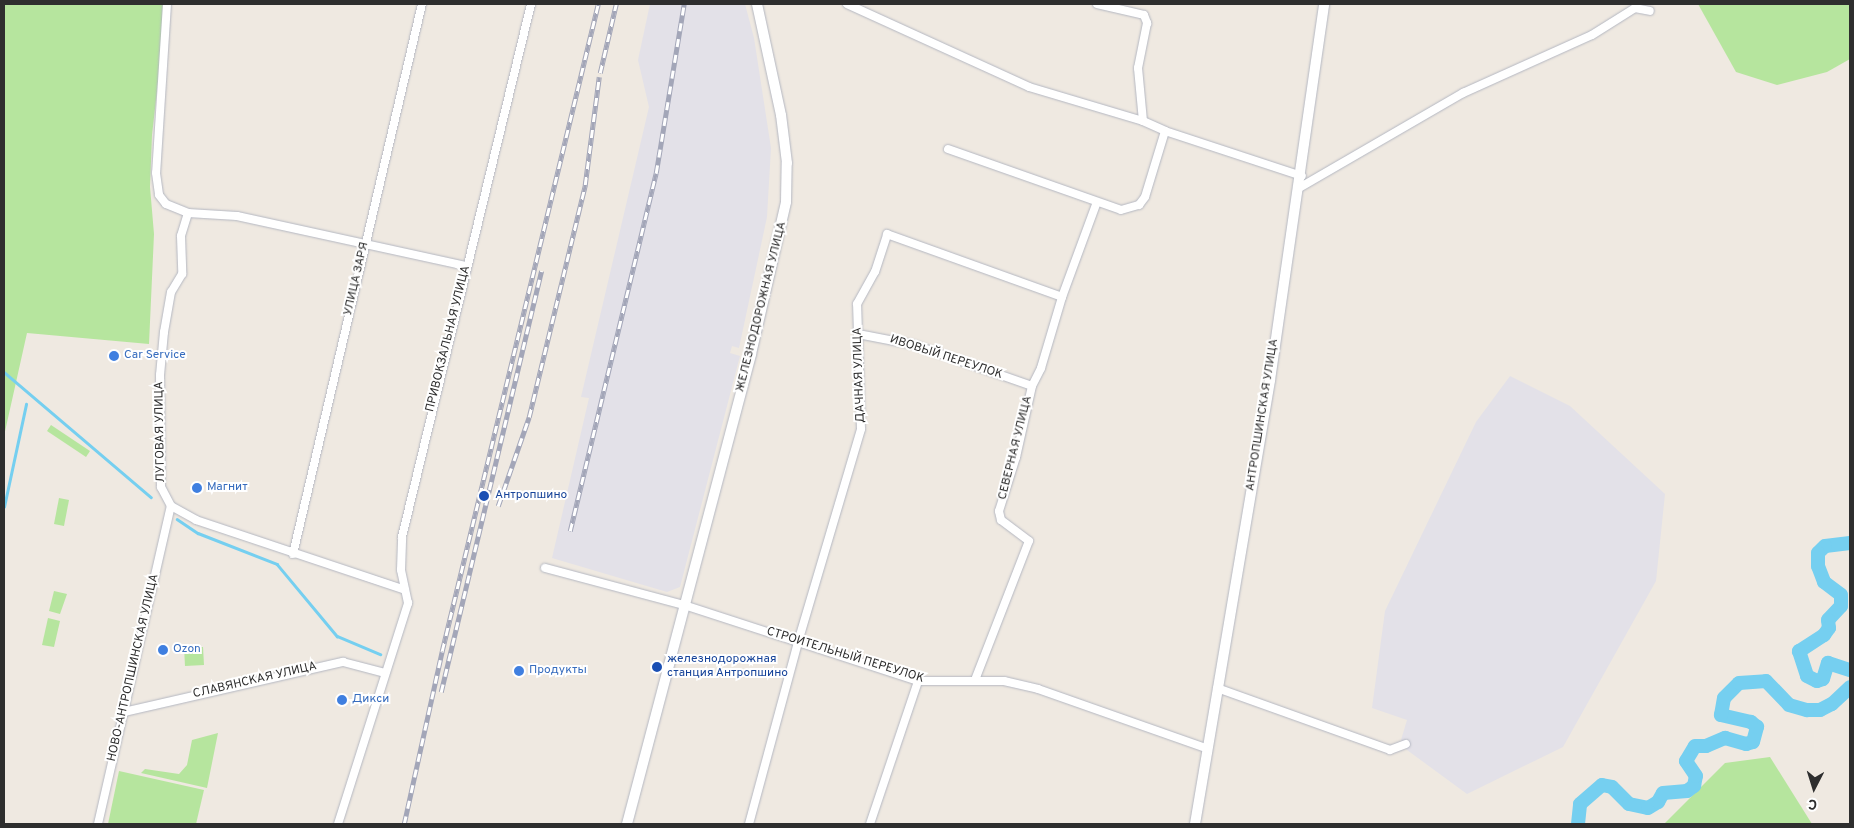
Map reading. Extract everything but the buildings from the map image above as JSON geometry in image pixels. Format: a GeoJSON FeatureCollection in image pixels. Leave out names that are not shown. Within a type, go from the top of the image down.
{"type":"FeatureCollection","features":[{"type":"Feature","properties":{"kind":"street"},"geometry":{"type":"LineString","coordinates":[[167,4],[156,173],[159,195],[166,204],[188,213],[237,216],[366,242],[467,266]]}},
{"type":"Feature","properties":{"kind":"street","name":"УЛИЦА ЗАРЯ"},"geometry":{"type":"LineString","coordinates":[[293,554],[422,4]]}},
{"type":"Feature","properties":{"kind":"street","name":"ПРИВОКЗАЛЬНАЯ УЛИЦА"},"geometry":{"type":"LineString","coordinates":[[338,824],[408,603],[401,570],[402,537],[531,4]]}},
{"type":"Feature","properties":{"kind":"street","name":"ЖЕЛЕЗНОДОРОЖНАЯ УЛИЦА"},"geometry":{"type":"LineString","coordinates":[[627,824],[761,316],[786,202],[787,163],[781,115],[757,4]]}},
{"type":"Feature","properties":{"kind":"street"},"geometry":{"type":"LineString","coordinates":[[847,4],[1029,87],[1143,121],[1165,132],[1302,176]]}},
{"type":"Feature","properties":{"kind":"street"},"geometry":{"type":"LineString","coordinates":[[1097,4],[1144,15],[1147,23],[1138,68],[1143,121]]}},
{"type":"Feature","properties":{"kind":"street","name":"АНТРОПШИНСКАЯ УЛИЦА"},"geometry":{"type":"LineString","coordinates":[[1195,824],[1302,176],[1324,4]]}},
{"type":"Feature","properties":{"kind":"street"},"geometry":{"type":"LineString","coordinates":[[1299,188],[1463,93],[1592,35],[1635,8],[1650,11]]}},
{"type":"Feature","properties":{"kind":"street"},"geometry":{"type":"LineString","coordinates":[[948,149],[1032,176],[1121,210],[1139,205],[1145,197],[1165,132]]}},
{"type":"Feature","properties":{"kind":"street","name":"СЕВЕРНАЯ УЛИЦА"},"geometry":{"type":"LineString","coordinates":[[975,680],[1029,542],[1001,520],[999,511],[1016,457],[1032,386],[1041,368],[1062,297],[1097,202]]}},
{"type":"Feature","properties":{"kind":"street","name":"ЛУГОВАЯ УЛИЦА"},"geometry":{"type":"LineString","coordinates":[[170,509],[161,487],[160,374],[171,292],[182,274],[181,236],[188,213]]}},
{"type":"Feature","properties":{"kind":"street","name":"ДАЧНАЯ УЛИЦА"},"geometry":{"type":"LineString","coordinates":[[798,642],[861,429],[858,304],[875,272],[887,234],[1062,297]]}},
{"type":"Feature","properties":{"kind":"street","name":"ИВОВЫЙ ПЕРЕУЛОК"},"geometry":{"type":"LineString","coordinates":[[858,334],[916,345],[1032,386]]}},
{"type":"Feature","properties":{"kind":"street"},"geometry":{"type":"LineString","coordinates":[[170,509],[293,554],[406,590]]}},
{"type":"Feature","properties":{"kind":"street","name":"НОВО-АНТРОПШИНСКАЯ УЛИЦА"},"geometry":{"type":"LineString","coordinates":[[98,824],[170,509]]}},
{"type":"Feature","properties":{"kind":"street","name":"СТРОИТЕЛЬНЫЙ ПЕРЕУЛОК"},"geometry":{"type":"LineString","coordinates":[[545,568],[684,605],[918,681],[1004,681],[1038,689],[1208,749]]}},
{"type":"Feature","properties":{"kind":"street"},"geometry":{"type":"LineString","coordinates":[[750,824],[798,642]]}},
{"type":"Feature","properties":{"kind":"street","name":"СЛАВЯНСКАЯ УЛИЦА"},"geometry":{"type":"LineString","coordinates":[[124,712],[343,662],[385,673]]}},
{"type":"Feature","properties":{"kind":"street"},"geometry":{"type":"LineString","coordinates":[[870,824],[918,681]]}},
{"type":"Feature","properties":{"kind":"street"},"geometry":{"type":"LineString","coordinates":[[1218,688],[1390,750],[1406,744]]}},
{"type":"Feature","properties":{"kind":"shaded area"},"geometry":{"type":"Polygon","coordinates":[[[650,4],[745,4],[754,38],[771,148],[767,217],[739,348],[732,346],[730,353],[740,356],[680,587],[667,592],[552,558],[589,398],[581,397],[649,107],[638,60],[650,4]]]}},
{"type":"Feature","properties":{"kind":"shaded area"},"geometry":{"type":"Polygon","coordinates":[[[1510,376],[1570,406],[1665,494],[1656,581],[1563,747],[1467,794],[1407,750],[1401,740],[1407,720],[1372,708],[1385,611],[1476,422],[1510,376]]]}},
{"type":"Feature","properties":{"kind":"green space"},"geometry":{"type":"Polygon","coordinates":[[[4,4],[167,4],[152,135],[150,187],[154,234],[149,344],[27,333],[4,436],[4,4]]]}},
{"type":"Feature","properties":{"kind":"green space"},"geometry":{"type":"Polygon","coordinates":[[[1698,4],[1850,4],[1850,59],[1827,72],[1777,85],[1736,72],[1698,4]]]}},
{"type":"Feature","properties":{"kind":"green space"},"geometry":{"type":"Polygon","coordinates":[[[51,425],[90,451],[86,457],[47,431],[51,425]]]}},
{"type":"Feature","properties":{"kind":"green space"},"geometry":{"type":"Polygon","coordinates":[[[59,498],[69,500],[64,526],[54,524],[59,498]]]}},
{"type":"Feature","properties":{"kind":"green space"},"geometry":{"type":"Polygon","coordinates":[[[54,591],[67,594],[60,614],[49,611],[54,591]]]}},
{"type":"Feature","properties":{"kind":"green space"},"geometry":{"type":"Polygon","coordinates":[[[48,618],[60,621],[54,647],[42,645],[48,618]]]}},
{"type":"Feature","properties":{"kind":"green space"},"geometry":{"type":"Polygon","coordinates":[[[184,647],[203,647],[204,665],[185,666],[184,647]]]}},
{"type":"Feature","properties":{"kind":"green space"},"geometry":{"type":"Polygon","coordinates":[[[218,733],[207,788],[141,773],[145,769],[179,774],[187,765],[192,740],[218,733]]]}},
{"type":"Feature","properties":{"kind":"green space"},"geometry":{"type":"Polygon","coordinates":[[[1770,757],[1812,824],[1664,824],[1725,763],[1770,757]]]}},
{"type":"Feature","properties":{"kind":"green space"},"geometry":{"type":"Polygon","coordinates":[[[119,771],[204,790],[196,824],[108,824],[119,771]]]}},
{"type":"Feature","properties":{"kind":"waterway"},"geometry":{"type":"LineString","coordinates":[[4,372],[151,497]]}},
{"type":"Feature","properties":{"kind":"waterway"},"geometry":{"type":"LineString","coordinates":[[4,507],[26,404]]}},
{"type":"Feature","properties":{"kind":"waterway"},"geometry":{"type":"LineString","coordinates":[[177,519],[198,533],[277,564],[337,636],[380,654]]}},
{"type":"Feature","properties":{"kind":"waterway"},"geometry":{"type":"LineString","coordinates":[[1850,543],[1825,546],[1818,553],[1818,566],[1824,582],[1841,595],[1841,606],[1828,620],[1829,628],[1824,635],[1799,651],[1807,676],[1817,681],[1823,679],[1828,663],[1850,670]]}},
{"type":"Feature","properties":{"kind":"waterway"},"geometry":{"type":"LineString","coordinates":[[1578,824],[1580,804],[1602,785],[1612,787],[1629,804],[1648,808],[1658,802],[1663,793],[1687,791],[1694,786],[1696,776],[1686,761],[1695,746],[1706,746],[1725,738],[1746,744],[1753,742],[1757,727],[1751,722],[1721,715],[1724,698],[1739,683],[1766,681],[1789,705],[1807,710],[1820,710],[1832,704],[1850,687]]}},
{"type":"Feature","properties":{"kind":"railway"},"geometry":{"type":"LineString","coordinates":[[404,824],[442,651],[598,4]]}},
{"type":"Feature","properties":{"kind":"railway"},"geometry":{"type":"LineString","coordinates":[[600,73],[616,4]]}},
{"type":"Feature","properties":{"kind":"railway"},"geometry":{"type":"LineString","coordinates":[[570,531],[656,173],[684,4]]}},
{"type":"Feature","properties":{"kind":"railway"},"geometry":{"type":"LineString","coordinates":[[498,506],[529,417],[585,185],[599,77]]}},
{"type":"Feature","properties":{"kind":"railway"},"geometry":{"type":"LineString","coordinates":[[441,692],[541,271]]}},
{"type":"Feature","properties":{"kind":"place","name":"Car Service"},"geometry":{"type":"Point","coordinates":[114,356]}},
{"type":"Feature","properties":{"kind":"place","name":"Магнит"},"geometry":{"type":"Point","coordinates":[197,488]}},
{"type":"Feature","properties":{"kind":"place","name":"Антропшино"},"geometry":{"type":"Point","coordinates":[484,496]}},
{"type":"Feature","properties":{"kind":"place","name":"Ozon"},"geometry":{"type":"Point","coordinates":[163,650]}},
{"type":"Feature","properties":{"kind":"place","name":"железнодорожная станция Антропшино"},"geometry":{"type":"Point","coordinates":[657,667]}},
{"type":"Feature","properties":{"kind":"place","name":"Продукты"},"geometry":{"type":"Point","coordinates":[519,671]}},
{"type":"Feature","properties":{"kind":"place","name":"Дикси"},"geometry":{"type":"Point","coordinates":[342,700]}}]}
